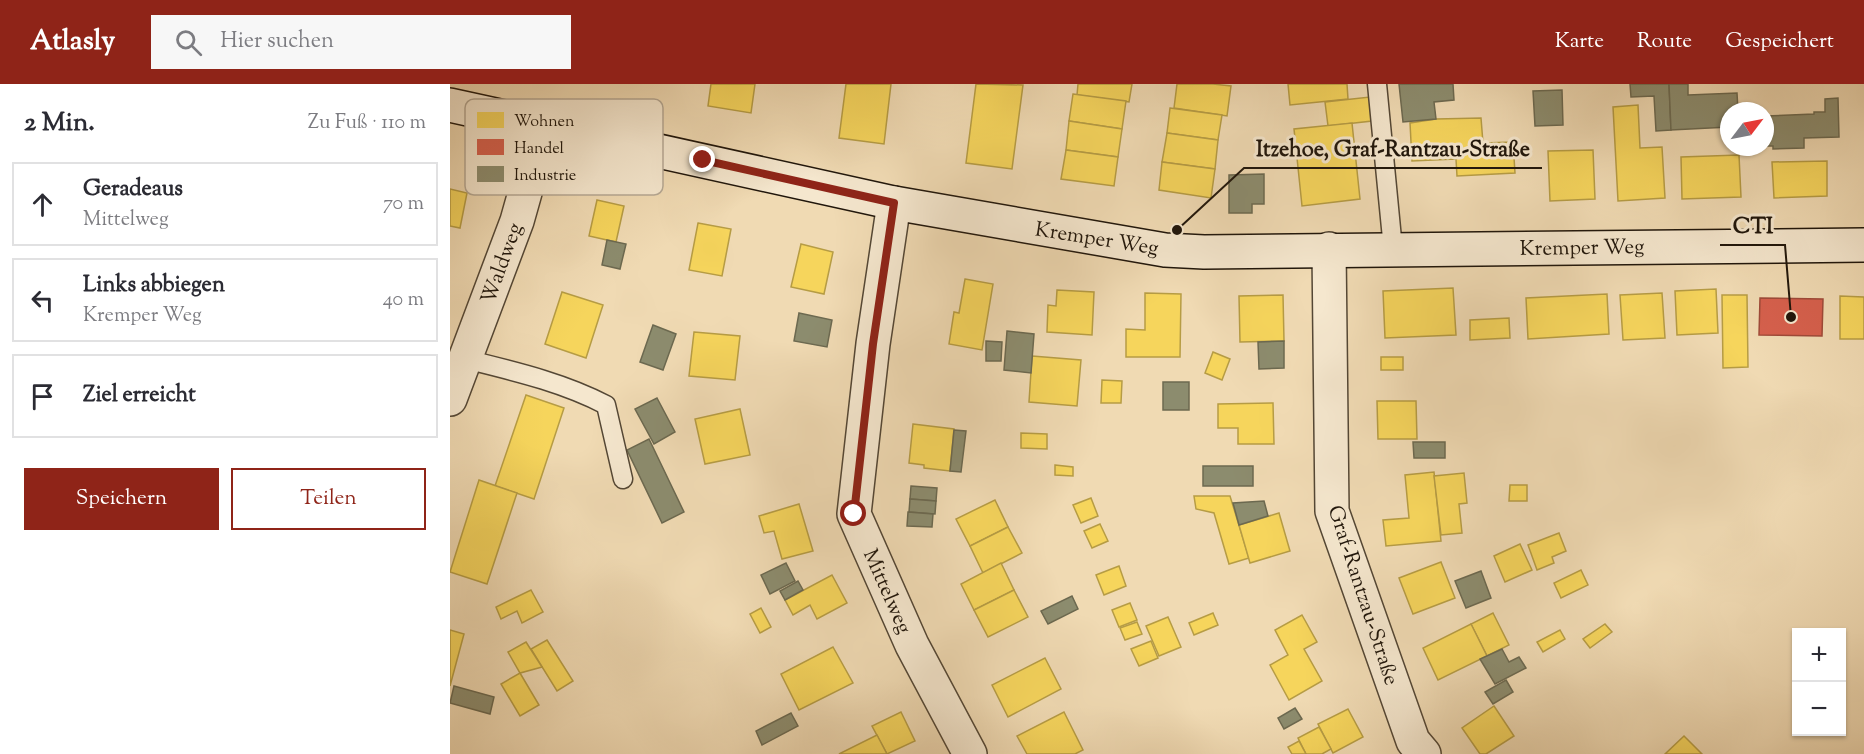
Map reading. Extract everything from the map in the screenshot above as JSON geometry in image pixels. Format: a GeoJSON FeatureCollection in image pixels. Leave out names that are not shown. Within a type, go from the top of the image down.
{"type":"FeatureCollection","features":[{"type":"Feature","properties":{"kind":"street","name":"Kremper Weg"},"geometry":{"type":"LineString","coordinates":[[450,105],[465,108]]}},
{"type":"Feature","properties":{"kind":"street","name":"Kremper Weg"},"geometry":{"type":"LineString","coordinates":[[663,152],[894,203],[1165,250],[1204,252],[1864,244]]}},
{"type":"Feature","properties":{"kind":"street","name":"Waldweg"},"geometry":{"type":"LineString","coordinates":[[450,399],[517,221],[524,195]]}},
{"type":"Feature","properties":{"kind":"street","name":"Mittelweg"},"geometry":{"type":"LineString","coordinates":[[894,203],[873,344],[854,514],[912,645],[970,754]]}},
{"type":"Feature","properties":{"kind":"street","name":"Graf-Rantzau-Straße"},"geometry":{"type":"LineString","coordinates":[[1329,249],[1332,511],[1413,741],[1424,754]]}},
{"type":"Feature","properties":{"kind":"lane"},"geometry":{"type":"LineString","coordinates":[[1377,84],[1393,249]]}},
{"type":"Feature","properties":{"kind":"lane"},"geometry":{"type":"LineString","coordinates":[[465,359],[580,392],[606,405],[623,479]]}},
{"type":"Feature","properties":{"kind":"building: Wohnen"},"geometry":{"type":"Polygon","coordinates":[[[711,84],[755,84],[751,113],[708,106],[711,84]]]}},
{"type":"Feature","properties":{"kind":"building: Wohnen"},"geometry":{"type":"Polygon","coordinates":[[[846,84],[891,84],[884,144],[839,138],[846,84]]]}},
{"type":"Feature","properties":{"kind":"building: Wohnen"},"geometry":{"type":"Polygon","coordinates":[[[976,84],[1023,85],[1012,169],[966,163],[976,84]]]}},
{"type":"Feature","properties":{"kind":"building: Wohnen"},"geometry":{"type":"Polygon","coordinates":[[[1078,84],[1132,84],[1129,102],[1077,95],[1078,84]]]}},
{"type":"Feature","properties":{"kind":"building: Wohnen"},"geometry":{"type":"Polygon","coordinates":[[[1177,84],[1231,86],[1227,116],[1174,108],[1177,84]]]}},
{"type":"Feature","properties":{"kind":"building: Wohnen"},"geometry":{"type":"Polygon","coordinates":[[[1288,84],[1347,84],[1348,99],[1290,105],[1288,84]]]}},
{"type":"Feature","properties":{"kind":"building: Wohnen"},"geometry":{"type":"Polygon","coordinates":[[[1073,94],[1126,101],[1122,129],[1069,121],[1073,94]]]}},
{"type":"Feature","properties":{"kind":"building: Wohnen"},"geometry":{"type":"Polygon","coordinates":[[[1370,97],[1372,121],[1328,126],[1325,102],[1370,97]]]}},
{"type":"Feature","properties":{"kind":"building: Wohnen"},"geometry":{"type":"Polygon","coordinates":[[[1638,105],[1640,148],[1662,147],[1665,198],[1618,201],[1613,107],[1638,105]]]}},
{"type":"Feature","properties":{"kind":"building: Wohnen"},"geometry":{"type":"Polygon","coordinates":[[[1170,108],[1222,115],[1218,140],[1167,133],[1170,108]]]}},
{"type":"Feature","properties":{"kind":"building: Wohnen"},"geometry":{"type":"Polygon","coordinates":[[[1481,118],[1483,143],[1513,142],[1515,173],[1457,176],[1456,159],[1412,161],[1410,123],[1436,119],[1481,118]]]}},
{"type":"Feature","properties":{"kind":"building: Wohnen"},"geometry":{"type":"Polygon","coordinates":[[[1069,121],[1122,129],[1118,157],[1066,150],[1069,121]]]}},
{"type":"Feature","properties":{"kind":"building: Wohnen"},"geometry":{"type":"Polygon","coordinates":[[[1352,123],[1360,199],[1302,206],[1294,129],[1352,123]]]}},
{"type":"Feature","properties":{"kind":"building: Wohnen"},"geometry":{"type":"Polygon","coordinates":[[[1167,133],[1218,140],[1215,169],[1162,162],[1167,133]]]}},
{"type":"Feature","properties":{"kind":"building: Wohnen"},"geometry":{"type":"Polygon","coordinates":[[[1066,150],[1118,157],[1114,186],[1061,179],[1066,150]]]}},
{"type":"Feature","properties":{"kind":"building: Wohnen"},"geometry":{"type":"Polygon","coordinates":[[[1593,150],[1595,199],[1550,201],[1548,151],[1593,150]]]}},
{"type":"Feature","properties":{"kind":"building: Wohnen"},"geometry":{"type":"Polygon","coordinates":[[[1739,156],[1741,197],[1682,199],[1681,157],[1739,156]]]}},
{"type":"Feature","properties":{"kind":"building: Wohnen"},"geometry":{"type":"Polygon","coordinates":[[[1827,161],[1827,196],[1774,198],[1772,162],[1827,161]]]}},
{"type":"Feature","properties":{"kind":"building: Wohnen"},"geometry":{"type":"Polygon","coordinates":[[[1162,162],[1215,169],[1211,198],[1159,190],[1162,162]]]}},
{"type":"Feature","properties":{"kind":"building: Wohnen"},"geometry":{"type":"Polygon","coordinates":[[[450,189],[467,195],[460,228],[450,226],[450,189]]]}},
{"type":"Feature","properties":{"kind":"building: Wohnen"},"geometry":{"type":"Polygon","coordinates":[[[597,200],[624,206],[616,242],[589,236],[597,200]]]}},
{"type":"Feature","properties":{"kind":"building: Wohnen"},"geometry":{"type":"Polygon","coordinates":[[[698,223],[731,229],[722,276],[689,270],[698,223]]]}},
{"type":"Feature","properties":{"kind":"building: Wohnen"},"geometry":{"type":"Polygon","coordinates":[[[801,244],[833,252],[824,294],[791,287],[801,244]]]}},
{"type":"Feature","properties":{"kind":"building: Wohnen"},"geometry":{"type":"Polygon","coordinates":[[[965,279],[993,284],[982,350],[949,344],[954,312],[959,313],[965,279]]]}},
{"type":"Feature","properties":{"kind":"building: Wohnen"},"geometry":{"type":"Polygon","coordinates":[[[1453,288],[1456,335],[1385,338],[1383,291],[1453,288]]]}},
{"type":"Feature","properties":{"kind":"building: Wohnen"},"geometry":{"type":"Polygon","coordinates":[[[1716,289],[1718,333],[1677,335],[1675,291],[1716,289]]]}},
{"type":"Feature","properties":{"kind":"building: Wohnen"},"geometry":{"type":"Polygon","coordinates":[[[1057,290],[1094,292],[1092,335],[1047,332],[1048,305],[1056,306],[1057,290]]]}},
{"type":"Feature","properties":{"kind":"building: Wohnen"},"geometry":{"type":"Polygon","coordinates":[[[562,292],[603,305],[586,358],[545,344],[562,292]]]}},
{"type":"Feature","properties":{"kind":"building: Wohnen"},"geometry":{"type":"Polygon","coordinates":[[[1145,293],[1181,294],[1180,357],[1126,357],[1126,329],[1145,330],[1145,293]]]}},
{"type":"Feature","properties":{"kind":"building: Wohnen"},"geometry":{"type":"Polygon","coordinates":[[[1662,293],[1665,338],[1623,340],[1620,295],[1662,293]]]}},
{"type":"Feature","properties":{"kind":"building: Wohnen"},"geometry":{"type":"Polygon","coordinates":[[[1607,294],[1609,334],[1528,339],[1526,298],[1607,294]]]}},
{"type":"Feature","properties":{"kind":"building: Wohnen"},"geometry":{"type":"Polygon","coordinates":[[[1283,295],[1284,341],[1240,342],[1239,296],[1283,295]]]}},
{"type":"Feature","properties":{"kind":"building: Wohnen"},"geometry":{"type":"Polygon","coordinates":[[[1722,295],[1747,295],[1748,367],[1723,368],[1722,295]]]}},
{"type":"Feature","properties":{"kind":"building: Wohnen"},"geometry":{"type":"Polygon","coordinates":[[[1840,296],[1864,297],[1864,339],[1840,339],[1840,296]]]}},
{"type":"Feature","properties":{"kind":"building: Wohnen"},"geometry":{"type":"Polygon","coordinates":[[[1509,318],[1510,338],[1470,340],[1470,320],[1509,318]]]}},
{"type":"Feature","properties":{"kind":"building: Wohnen"},"geometry":{"type":"Polygon","coordinates":[[[694,332],[740,336],[735,380],[689,376],[694,332]]]}},
{"type":"Feature","properties":{"kind":"building: Wohnen"},"geometry":{"type":"Polygon","coordinates":[[[1213,352],[1230,359],[1222,380],[1205,373],[1213,352]]]}},
{"type":"Feature","properties":{"kind":"building: Wohnen"},"geometry":{"type":"Polygon","coordinates":[[[1032,356],[1081,360],[1077,406],[1029,402],[1032,356]]]}},
{"type":"Feature","properties":{"kind":"building: Wohnen"},"geometry":{"type":"Polygon","coordinates":[[[1381,357],[1403,357],[1403,370],[1381,370],[1381,357]]]}},
{"type":"Feature","properties":{"kind":"building: Wohnen"},"geometry":{"type":"Polygon","coordinates":[[[1102,380],[1122,381],[1121,403],[1101,403],[1102,380]]]}},
{"type":"Feature","properties":{"kind":"building: Wohnen"},"geometry":{"type":"Polygon","coordinates":[[[526,395],[564,408],[534,499],[495,486],[526,395]]]}},
{"type":"Feature","properties":{"kind":"building: Wohnen"},"geometry":{"type":"Polygon","coordinates":[[[1377,401],[1416,401],[1417,439],[1378,439],[1377,401]]]}},
{"type":"Feature","properties":{"kind":"building: Wohnen"},"geometry":{"type":"Polygon","coordinates":[[[1273,403],[1274,444],[1238,444],[1238,428],[1218,428],[1218,404],[1273,403]]]}},
{"type":"Feature","properties":{"kind":"building: Wohnen"},"geometry":{"type":"Polygon","coordinates":[[[740,409],[750,455],[705,464],[695,419],[740,409]]]}},
{"type":"Feature","properties":{"kind":"building: Wohnen"},"geometry":{"type":"Polygon","coordinates":[[[913,424],[954,429],[950,471],[924,468],[924,465],[909,463],[913,424]]]}},
{"type":"Feature","properties":{"kind":"building: Wohnen"},"geometry":{"type":"Polygon","coordinates":[[[1021,433],[1047,434],[1047,449],[1021,448],[1021,433]]]}},
{"type":"Feature","properties":{"kind":"building: Wohnen"},"geometry":{"type":"Polygon","coordinates":[[[1055,465],[1073,467],[1073,476],[1055,475],[1055,465]]]}},
{"type":"Feature","properties":{"kind":"building: Wohnen"},"geometry":{"type":"Polygon","coordinates":[[[1434,472],[1441,541],[1386,546],[1383,520],[1409,518],[1405,475],[1434,472]]]}},
{"type":"Feature","properties":{"kind":"building: Wohnen"},"geometry":{"type":"Polygon","coordinates":[[[1464,473],[1467,503],[1459,504],[1462,533],[1441,535],[1434,476],[1464,473]]]}},
{"type":"Feature","properties":{"kind":"building: Wohnen"},"geometry":{"type":"Polygon","coordinates":[[[479,480],[517,493],[487,584],[450,572],[479,480]]]}},
{"type":"Feature","properties":{"kind":"building: Wohnen"},"geometry":{"type":"Polygon","coordinates":[[[1510,485],[1527,485],[1527,501],[1509,501],[1510,485]]]}},
{"type":"Feature","properties":{"kind":"building: Wohnen"},"geometry":{"type":"Polygon","coordinates":[[[1194,496],[1230,496],[1249,558],[1229,564],[1214,513],[1196,509],[1194,496]]]}},
{"type":"Feature","properties":{"kind":"building: Wohnen"},"geometry":{"type":"Polygon","coordinates":[[[1091,498],[1098,516],[1081,523],[1073,505],[1091,498]]]}},
{"type":"Feature","properties":{"kind":"building: Wohnen"},"geometry":{"type":"Polygon","coordinates":[[[995,500],[1008,527],[970,546],[956,519],[995,500]]]}},
{"type":"Feature","properties":{"kind":"building: Wohnen"},"geometry":{"type":"Polygon","coordinates":[[[799,504],[813,551],[782,559],[774,531],[764,533],[759,516],[799,504]]]}},
{"type":"Feature","properties":{"kind":"building: Wohnen"},"geometry":{"type":"Polygon","coordinates":[[[1279,513],[1290,551],[1250,563],[1239,525],[1279,513]]]}},
{"type":"Feature","properties":{"kind":"building: Wohnen"},"geometry":{"type":"Polygon","coordinates":[[[1100,524],[1108,541],[1092,548],[1084,531],[1100,524]]]}},
{"type":"Feature","properties":{"kind":"building: Wohnen"},"geometry":{"type":"Polygon","coordinates":[[[1008,527],[1022,553],[983,573],[970,546],[1008,527]]]}},
{"type":"Feature","properties":{"kind":"building: Wohnen"},"geometry":{"type":"Polygon","coordinates":[[[1559,533],[1566,551],[1552,557],[1554,563],[1537,570],[1528,545],[1559,533]]]}},
{"type":"Feature","properties":{"kind":"building: Wohnen"},"geometry":{"type":"Polygon","coordinates":[[[1520,544],[1532,570],[1505,582],[1494,556],[1520,544]]]}},
{"type":"Feature","properties":{"kind":"building: Wohnen"},"geometry":{"type":"Polygon","coordinates":[[[1441,562],[1455,598],[1413,614],[1399,578],[1441,562]]]}},
{"type":"Feature","properties":{"kind":"building: Wohnen"},"geometry":{"type":"Polygon","coordinates":[[[1001,563],[1014,590],[974,610],[961,584],[1001,563]]]}},
{"type":"Feature","properties":{"kind":"building: Wohnen"},"geometry":{"type":"Polygon","coordinates":[[[1119,566],[1126,586],[1104,595],[1096,575],[1119,566]]]}},
{"type":"Feature","properties":{"kind":"building: Wohnen"},"geometry":{"type":"Polygon","coordinates":[[[1581,570],[1588,585],[1561,598],[1554,583],[1581,570]]]}},
{"type":"Feature","properties":{"kind":"building: Wohnen"},"geometry":{"type":"Polygon","coordinates":[[[832,575],[847,603],[817,619],[810,605],[793,615],[785,600],[832,575]]]}},
{"type":"Feature","properties":{"kind":"building: Wohnen"},"geometry":{"type":"Polygon","coordinates":[[[531,590],[543,612],[522,623],[517,611],[501,619],[496,607],[531,590]]]}},
{"type":"Feature","properties":{"kind":"building: Wohnen"},"geometry":{"type":"Polygon","coordinates":[[[1014,590],[1028,617],[988,637],[974,610],[1014,590]]]}},
{"type":"Feature","properties":{"kind":"building: Wohnen"},"geometry":{"type":"Polygon","coordinates":[[[1130,603],[1137,620],[1119,627],[1112,610],[1130,603]]]}},
{"type":"Feature","properties":{"kind":"building: Wohnen"},"geometry":{"type":"Polygon","coordinates":[[[761,608],[771,627],[760,633],[750,614],[761,608]]]}},
{"type":"Feature","properties":{"kind":"building: Wohnen"},"geometry":{"type":"Polygon","coordinates":[[[1213,613],[1218,625],[1194,635],[1189,623],[1213,613]]]}},
{"type":"Feature","properties":{"kind":"building: Wohnen"},"geometry":{"type":"Polygon","coordinates":[[[1493,613],[1509,645],[1487,656],[1471,624],[1493,613]]]}},
{"type":"Feature","properties":{"kind":"building: Wohnen"},"geometry":{"type":"Polygon","coordinates":[[[1302,615],[1317,642],[1304,649],[1322,681],[1289,700],[1270,665],[1288,655],[1275,630],[1302,615]]]}},
{"type":"Feature","properties":{"kind":"building: Wohnen"},"geometry":{"type":"Polygon","coordinates":[[[1168,617],[1181,647],[1159,656],[1146,626],[1168,617]]]}},
{"type":"Feature","properties":{"kind":"building: Wohnen"},"geometry":{"type":"Polygon","coordinates":[[[1137,622],[1142,634],[1125,640],[1120,628],[1137,622]]]}},
{"type":"Feature","properties":{"kind":"building: Wohnen"},"geometry":{"type":"Polygon","coordinates":[[[1471,624],[1487,656],[1438,680],[1423,648],[1471,624]]]}},
{"type":"Feature","properties":{"kind":"building: Wohnen"},"geometry":{"type":"Polygon","coordinates":[[[1605,624],[1612,632],[1590,648],[1583,639],[1605,624]]]}},
{"type":"Feature","properties":{"kind":"building: Wohnen"},"geometry":{"type":"Polygon","coordinates":[[[450,630],[464,634],[450,686],[450,630]]]}},
{"type":"Feature","properties":{"kind":"building: Wohnen"},"geometry":{"type":"Polygon","coordinates":[[[1560,630],[1565,639],[1543,652],[1537,642],[1560,630]]]}},
{"type":"Feature","properties":{"kind":"building: Wohnen"},"geometry":{"type":"Polygon","coordinates":[[[547,640],[573,681],[557,691],[531,649],[547,640]]]}},
{"type":"Feature","properties":{"kind":"building: Wohnen"},"geometry":{"type":"Polygon","coordinates":[[[1151,641],[1158,658],[1139,666],[1131,649],[1151,641]]]}},
{"type":"Feature","properties":{"kind":"building: Wohnen"},"geometry":{"type":"Polygon","coordinates":[[[526,642],[542,667],[520,673],[508,652],[526,642]]]}},
{"type":"Feature","properties":{"kind":"building: Wohnen"},"geometry":{"type":"Polygon","coordinates":[[[833,647],[853,683],[799,710],[781,674],[833,647]]]}},
{"type":"Feature","properties":{"kind":"building: Wohnen"},"geometry":{"type":"Polygon","coordinates":[[[1045,658],[1061,689],[1008,717],[992,685],[1045,658]]]}},
{"type":"Feature","properties":{"kind":"building: Wohnen"},"geometry":{"type":"Polygon","coordinates":[[[520,673],[539,705],[520,716],[501,684],[520,673]]]}},
{"type":"Feature","properties":{"kind":"building: Wohnen"},"geometry":{"type":"Polygon","coordinates":[[[1494,706],[1514,736],[1486,754],[1480,754],[1462,728],[1494,706]]]}},
{"type":"Feature","properties":{"kind":"building: Wohnen"},"geometry":{"type":"Polygon","coordinates":[[[1348,709],[1363,737],[1333,753],[1318,724],[1348,709]]]}},
{"type":"Feature","properties":{"kind":"building: Wohnen"},"geometry":{"type":"Polygon","coordinates":[[[901,712],[915,741],[887,754],[872,726],[901,712]]]}},
{"type":"Feature","properties":{"kind":"building: Wohnen"},"geometry":{"type":"Polygon","coordinates":[[[1064,712],[1083,750],[1075,754],[1027,754],[1017,736],[1064,712]]]}},
{"type":"Feature","properties":{"kind":"building: Wohnen"},"geometry":{"type":"Polygon","coordinates":[[[1319,727],[1331,749],[1322,754],[1306,754],[1298,738],[1319,727]]]}},
{"type":"Feature","properties":{"kind":"building: Wohnen"},"geometry":{"type":"Polygon","coordinates":[[[877,735],[887,754],[839,754],[877,735]]]}},
{"type":"Feature","properties":{"kind":"building: Wohnen"},"geometry":{"type":"Polygon","coordinates":[[[1684,736],[1702,754],[1665,754],[1684,736]]]}},
{"type":"Feature","properties":{"kind":"building: Wohnen"},"geometry":{"type":"Polygon","coordinates":[[[1299,741],[1306,754],[1292,754],[1288,747],[1299,741]]]}},
{"type":"Feature","properties":{"kind":"building: Handel"},"geometry":{"type":"Polygon","coordinates":[[[1760,298],[1823,299],[1822,336],[1759,335],[1760,298]]]}},
{"type":"Feature","properties":{"kind":"building: Industrie"},"geometry":{"type":"Polygon","coordinates":[[[1399,84],[1453,84],[1454,100],[1434,102],[1436,119],[1403,122],[1399,84]]]}},
{"type":"Feature","properties":{"kind":"building: Industrie"},"geometry":{"type":"Polygon","coordinates":[[[1630,84],[1669,84],[1671,130],[1656,131],[1654,96],[1631,97],[1630,84]]]}},
{"type":"Feature","properties":{"kind":"building: Industrie"},"geometry":{"type":"Polygon","coordinates":[[[1669,84],[1688,84],[1688,95],[1737,93],[1738,102],[1720,102],[1720,127],[1671,130],[1669,84]]]}},
{"type":"Feature","properties":{"kind":"building: Industrie"},"geometry":{"type":"Polygon","coordinates":[[[1562,90],[1563,125],[1535,126],[1533,91],[1562,90]]]}},
{"type":"Feature","properties":{"kind":"building: Industrie"},"geometry":{"type":"Polygon","coordinates":[[[1838,98],[1839,137],[1804,138],[1804,148],[1774,149],[1774,116],[1825,112],[1825,99],[1838,98]]]}},
{"type":"Feature","properties":{"kind":"building: Industrie"},"geometry":{"type":"Polygon","coordinates":[[[1264,174],[1264,204],[1252,204],[1252,213],[1229,213],[1229,175],[1264,174]]]}},
{"type":"Feature","properties":{"kind":"building: Industrie"},"geometry":{"type":"Polygon","coordinates":[[[607,240],[626,244],[620,269],[602,265],[607,240]]]}},
{"type":"Feature","properties":{"kind":"building: Industrie"},"geometry":{"type":"Polygon","coordinates":[[[799,313],[832,320],[827,347],[794,341],[799,313]]]}},
{"type":"Feature","properties":{"kind":"building: Industrie"},"geometry":{"type":"Polygon","coordinates":[[[653,325],[676,334],[663,370],[640,362],[653,325]]]}},
{"type":"Feature","properties":{"kind":"building: Industrie"},"geometry":{"type":"Polygon","coordinates":[[[1007,331],[1034,334],[1031,373],[1004,370],[1007,331]]]}},
{"type":"Feature","properties":{"kind":"building: Industrie"},"geometry":{"type":"Polygon","coordinates":[[[986,341],[1002,342],[1001,361],[986,361],[986,341]]]}},
{"type":"Feature","properties":{"kind":"building: Industrie"},"geometry":{"type":"Polygon","coordinates":[[[1284,341],[1284,368],[1259,369],[1258,342],[1284,341]]]}},
{"type":"Feature","properties":{"kind":"building: Industrie"},"geometry":{"type":"Polygon","coordinates":[[[1163,382],[1189,382],[1189,410],[1163,410],[1163,382]]]}},
{"type":"Feature","properties":{"kind":"building: Industrie"},"geometry":{"type":"Polygon","coordinates":[[[657,398],[675,432],[654,444],[635,409],[657,398]]]}},
{"type":"Feature","properties":{"kind":"building: Industrie"},"geometry":{"type":"Polygon","coordinates":[[[954,430],[966,431],[961,472],[950,471],[954,430]]]}},
{"type":"Feature","properties":{"kind":"building: Industrie"},"geometry":{"type":"Polygon","coordinates":[[[649,439],[684,512],[662,523],[627,450],[649,439]]]}},
{"type":"Feature","properties":{"kind":"building: Industrie"},"geometry":{"type":"Polygon","coordinates":[[[1413,442],[1445,442],[1445,458],[1414,458],[1413,442]]]}},
{"type":"Feature","properties":{"kind":"building: Industrie"},"geometry":{"type":"Polygon","coordinates":[[[1203,466],[1253,466],[1253,486],[1203,486],[1203,466]]]}},
{"type":"Feature","properties":{"kind":"building: Industrie"},"geometry":{"type":"Polygon","coordinates":[[[911,486],[937,488],[936,501],[910,499],[911,486]]]}},
{"type":"Feature","properties":{"kind":"building: Industrie"},"geometry":{"type":"Polygon","coordinates":[[[910,499],[936,501],[935,514],[909,512],[910,499]]]}},
{"type":"Feature","properties":{"kind":"building: Industrie"},"geometry":{"type":"Polygon","coordinates":[[[1264,501],[1268,516],[1239,525],[1233,503],[1264,501]]]}},
{"type":"Feature","properties":{"kind":"building: Industrie"},"geometry":{"type":"Polygon","coordinates":[[[908,512],[933,514],[932,527],[907,526],[908,512]]]}},
{"type":"Feature","properties":{"kind":"building: Industrie"},"geometry":{"type":"Polygon","coordinates":[[[786,563],[795,581],[770,594],[761,575],[786,563]]]}},
{"type":"Feature","properties":{"kind":"building: Industrie"},"geometry":{"type":"Polygon","coordinates":[[[1481,571],[1491,598],[1466,608],[1455,581],[1481,571]]]}},
{"type":"Feature","properties":{"kind":"building: Industrie"},"geometry":{"type":"Polygon","coordinates":[[[798,581],[803,590],[785,600],[780,591],[798,581]]]}},
{"type":"Feature","properties":{"kind":"building: Industrie"},"geometry":{"type":"Polygon","coordinates":[[[1072,596],[1078,609],[1048,624],[1041,611],[1072,596]]]}},
{"type":"Feature","properties":{"kind":"building: Industrie"},"geometry":{"type":"Polygon","coordinates":[[[1502,649],[1509,662],[1519,657],[1526,668],[1495,684],[1480,659],[1502,649]]]}},
{"type":"Feature","properties":{"kind":"building: Industrie"},"geometry":{"type":"Polygon","coordinates":[[[1506,680],[1513,692],[1493,704],[1485,692],[1506,680]]]}},
{"type":"Feature","properties":{"kind":"building: Industrie"},"geometry":{"type":"Polygon","coordinates":[[[454,686],[494,697],[490,714],[450,703],[454,686]]]}},
{"type":"Feature","properties":{"kind":"building: Industrie"},"geometry":{"type":"Polygon","coordinates":[[[1295,708],[1302,719],[1284,729],[1278,718],[1295,708]]]}},
{"type":"Feature","properties":{"kind":"building: Industrie"},"geometry":{"type":"Polygon","coordinates":[[[791,713],[798,726],[762,745],[756,731],[791,713]]]}},
{"type":"Feature","properties":{"kind":"place","name":"Itzehoe, Graf-Rantzau-Straße"},"geometry":{"type":"Point","coordinates":[1177,230]}},
{"type":"Feature","properties":{"kind":"place","name":"CTI"},"geometry":{"type":"Point","coordinates":[1791,317]}},
{"type":"Feature","properties":{"kind":"route"},"geometry":{"type":"LineString","coordinates":[[703,160],[894,203],[873,344],[854,514]]}}]}
